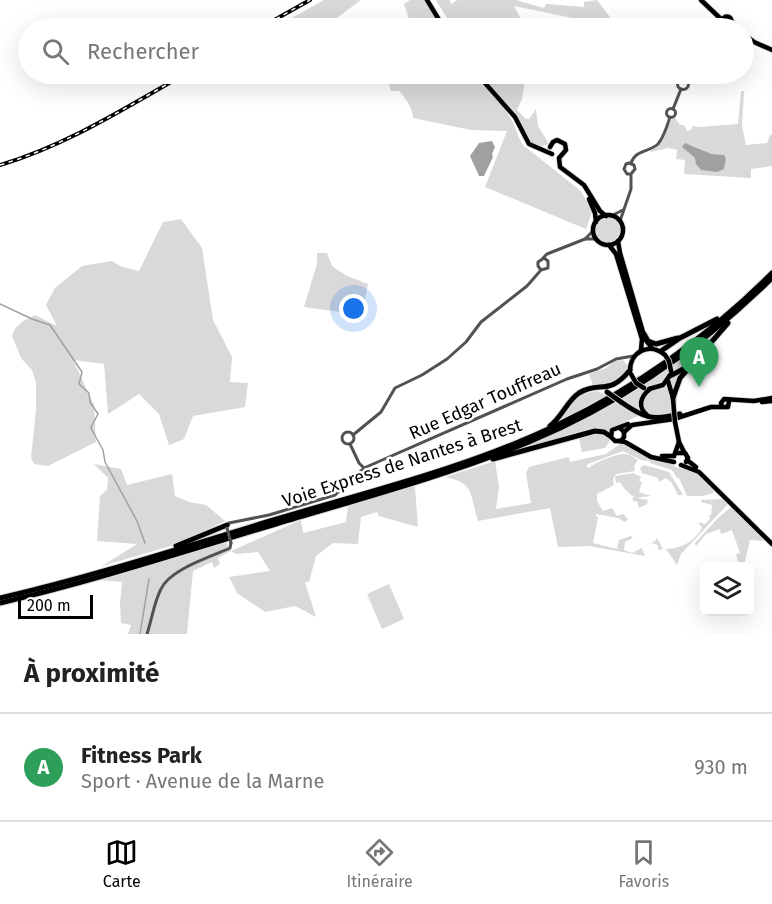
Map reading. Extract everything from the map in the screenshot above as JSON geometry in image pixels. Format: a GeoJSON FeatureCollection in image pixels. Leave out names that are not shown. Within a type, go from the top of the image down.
{"type":"FeatureCollection","features":[{"type":"Feature","properties":{"kind":"highway","name":"Voie Express de Nantes à Brest"},"geometry":{"type":"LineString","coordinates":[[0,598],[154,556],[418,476],[519,441],[584,412],[640,379],[742,304],[772,273]]}},
{"type":"Feature","properties":{"kind":"highway","name":"Voie Express de Nantes à Brest"},"geometry":{"type":"LineString","coordinates":[[0,603],[112,573],[457,468],[536,439],[609,402],[680,357],[772,278]]}},
{"type":"Feature","properties":{"kind":"highway"},"geometry":{"type":"LineString","coordinates":[[584,391],[607,392],[645,417],[662,418],[675,407],[678,381],[744,308],[742,304],[688,334],[656,344],[648,341],[644,334]]}},
{"type":"Feature","properties":{"kind":"highway"},"geometry":{"type":"LineString","coordinates":[[663,353],[688,334]]}},
{"type":"Feature","properties":{"kind":"highway"},"geometry":{"type":"LineString","coordinates":[[669,376],[694,361]]}},
{"type":"Feature","properties":{"kind":"highway"},"geometry":{"type":"LineString","coordinates":[[519,441],[554,423],[575,396],[584,391],[610,387],[620,381],[630,370]]}},
{"type":"Feature","properties":{"kind":"highway"},"geometry":{"type":"LineString","coordinates":[[457,468],[596,431],[610,436]]}},
{"type":"Feature","properties":{"kind":"highway"},"geometry":{"type":"LineString","coordinates":[[154,556],[227,526]]}},
{"type":"Feature","properties":{"kind":"main road"},"geometry":{"type":"LineString","coordinates":[[427,0],[438,18]]}},
{"type":"Feature","properties":{"kind":"main road"},"geometry":{"type":"LineString","coordinates":[[701,0],[720,18]]}},
{"type":"Feature","properties":{"kind":"main road"},"geometry":{"type":"LineString","coordinates":[[754,42],[772,50]]}},
{"type":"Feature","properties":{"kind":"main road"},"geometry":{"type":"LineString","coordinates":[[486,84],[515,117],[526,141],[538,149],[561,156]]}},
{"type":"Feature","properties":{"kind":"main road"},"geometry":{"type":"LineString","coordinates":[[538,149],[550,147],[555,141],[563,142],[566,150],[559,163],[561,169],[584,185],[600,211],[620,221],[622,235],[618,241],[609,245]]}},
{"type":"Feature","properties":{"kind":"main road"},"geometry":{"type":"LineString","coordinates":[[550,147],[560,171],[585,190],[595,213],[596,222],[593,231],[596,239],[609,245],[616,254],[642,339],[642,350]]}},
{"type":"Feature","properties":{"kind":"main road"},"geometry":{"type":"LineString","coordinates":[[596,222],[601,217],[609,216]]}},
{"type":"Feature","properties":{"kind":"main road"},"geometry":{"type":"LineString","coordinates":[[618,241],[647,344],[663,353],[669,361],[675,422],[679,442],[687,460],[772,542]]}},
{"type":"Feature","properties":{"kind":"main road"},"geometry":{"type":"LineString","coordinates":[[652,348],[642,350],[635,356],[630,370],[635,382],[644,388],[657,388],[668,393],[675,407],[689,412]]}},
{"type":"Feature","properties":{"kind":"main road"},"geometry":{"type":"LineString","coordinates":[[657,388],[669,376]]}},
{"type":"Feature","properties":{"kind":"main road"},"geometry":{"type":"LineString","coordinates":[[651,389],[641,401],[646,414],[656,417],[675,407]]}},
{"type":"Feature","properties":{"kind":"main road"},"geometry":{"type":"LineString","coordinates":[[620,441],[623,432],[630,426],[667,420],[722,404],[724,399],[729,403],[772,400]]}},
{"type":"Feature","properties":{"kind":"main road"},"geometry":{"type":"LineString","coordinates":[[667,420],[722,404]]}},
{"type":"Feature","properties":{"kind":"main road"},"geometry":{"type":"LineString","coordinates":[[684,452],[675,457],[651,457],[625,442],[614,441],[610,436],[612,429],[623,432],[632,444],[654,455],[675,457],[681,465],[699,472],[772,542]]}},
{"type":"Feature","properties":{"kind":"main road"},"geometry":{"type":"LineString","coordinates":[[675,457],[679,442]]}},
{"type":"Feature","properties":{"kind":"main road"},"geometry":{"type":"LineString","coordinates":[[681,465],[687,460]]}},
{"type":"Feature","properties":{"kind":"street"},"geometry":{"type":"LineString","coordinates":[[678,84],[681,89]]}},
{"type":"Feature","properties":{"kind":"street"},"geometry":{"type":"LineString","coordinates":[[681,89],[685,90],[688,84]]}},
{"type":"Feature","properties":{"kind":"street"},"geometry":{"type":"LineString","coordinates":[[631,174],[627,174],[624,169],[626,164],[631,163],[637,153],[657,144],[670,117],[676,115],[673,109],[681,89]]}},
{"type":"Feature","properties":{"kind":"street"},"geometry":{"type":"LineString","coordinates":[[620,221],[631,189],[631,174],[635,169],[631,163]]}},
{"type":"Feature","properties":{"kind":"street"},"geometry":{"type":"LineString","coordinates":[[609,216],[623,210]]}},
{"type":"Feature","properties":{"kind":"street"},"geometry":{"type":"LineString","coordinates":[[585,239],[593,231]]}},
{"type":"Feature","properties":{"kind":"street"},"geometry":{"type":"LineString","coordinates":[[350,444],[354,439],[353,435],[381,412],[395,388],[447,359],[466,342],[482,322],[527,286],[540,268],[538,261],[545,259],[551,252],[585,239],[596,239]]}},
{"type":"Feature","properties":{"kind":"street"},"geometry":{"type":"LineString","coordinates":[[540,268],[548,268],[545,259]]}},
{"type":"Feature","properties":{"kind":"street","name":"Rue Edgar Touffreau"},"geometry":{"type":"LineString","coordinates":[[227,526],[335,495],[364,468],[567,379],[621,358],[635,356]]}},
{"type":"Feature","properties":{"kind":"street"},"geometry":{"type":"LineString","coordinates":[[621,358],[627,361],[630,370]]}},
{"type":"Feature","properties":{"kind":"street"},"geometry":{"type":"LineString","coordinates":[[350,444],[344,444],[342,437],[348,432],[353,435]]}},
{"type":"Feature","properties":{"kind":"street"},"geometry":{"type":"LineString","coordinates":[[350,444],[364,468]]}},
{"type":"Feature","properties":{"kind":"street"},"geometry":{"type":"LineString","coordinates":[[147,634],[161,588],[168,579],[184,569],[230,548],[227,526]]}},
{"type":"Feature","properties":{"kind":"shaded area"},"geometry":{"type":"Polygon","coordinates":[[[324,0],[361,0],[337,18],[292,18],[324,0]]]}},
{"type":"Feature","properties":{"kind":"shaded area"},"geometry":{"type":"Polygon","coordinates":[[[410,0],[424,0],[436,18],[409,18],[404,4],[410,0]]]}},
{"type":"Feature","properties":{"kind":"shaded area"},"geometry":{"type":"Polygon","coordinates":[[[436,0],[450,0],[451,4],[457,0],[516,0],[544,8],[546,4],[584,7],[584,2],[597,0],[610,17],[573,18],[514,6],[521,18],[447,18],[436,0]]]}},
{"type":"Feature","properties":{"kind":"shaded area"},"geometry":{"type":"Polygon","coordinates":[[[389,84],[524,84],[517,110],[529,119],[536,109],[538,126],[549,144],[533,145],[509,106],[507,113],[524,146],[581,191],[592,212],[586,229],[485,187],[507,131],[471,130],[413,118],[410,107],[402,94],[399,91],[391,91],[389,84]]]}},
{"type":"Feature","properties":{"kind":"shaded area"},"geometry":{"type":"Polygon","coordinates":[[[741,91],[744,91],[742,126],[746,145],[767,143],[772,135],[772,166],[751,169],[751,178],[684,174],[685,160],[676,159],[677,150],[668,148],[651,152],[650,150],[661,143],[671,120],[675,118],[680,125],[684,125],[687,131],[693,126],[738,124],[741,91]],[[691,145],[687,151],[691,155],[724,169],[726,159],[722,155],[712,154],[691,145]]]}},
{"type":"Feature","properties":{"kind":"shaded area"},"geometry":{"type":"Polygon","coordinates":[[[492,141],[495,147],[493,157],[484,176],[479,176],[470,156],[479,143],[492,141]]]}},
{"type":"Feature","properties":{"kind":"shaded area"},"geometry":{"type":"Polygon","coordinates":[[[685,143],[712,154],[724,155],[726,159],[724,169],[717,172],[701,170],[695,158],[682,147],[685,143]]]}},
{"type":"Feature","properties":{"kind":"shaded area"},"geometry":{"type":"Polygon","coordinates":[[[608,218],[617,221],[620,230],[617,239],[608,242],[599,239],[596,230],[599,221],[608,218]]]}},
{"type":"Feature","properties":{"kind":"shaded area"},"geometry":{"type":"Polygon","coordinates":[[[181,219],[202,248],[213,320],[232,357],[230,382],[248,383],[245,407],[193,416],[184,439],[169,445],[159,414],[139,394],[108,414],[104,364],[73,360],[94,405],[96,442],[48,466],[34,464],[31,458],[36,383],[32,370],[21,358],[12,336],[15,328],[35,315],[57,326],[46,305],[55,288],[82,266],[112,261],[122,267],[139,271],[163,222],[181,219]]]}},
{"type":"Feature","properties":{"kind":"shaded area"},"geometry":{"type":"Polygon","coordinates":[[[317,253],[327,253],[332,266],[347,276],[368,284],[362,315],[304,307],[317,264],[317,253]]]}},
{"type":"Feature","properties":{"kind":"shaded area"},"geometry":{"type":"Polygon","coordinates":[[[719,330],[696,358],[683,379],[679,389],[677,413],[654,420],[638,416],[610,429],[608,436],[610,441],[605,448],[582,452],[579,438],[526,452],[511,452],[567,427],[620,398],[670,366],[719,330]]]}},
{"type":"Feature","properties":{"kind":"shaded area"},"geometry":{"type":"Polygon","coordinates":[[[623,360],[628,366],[624,376],[615,382],[593,386],[589,374],[606,368],[615,361],[623,360]]]}},
{"type":"Feature","properties":{"kind":"shaded area"},"geometry":{"type":"Polygon","coordinates":[[[596,391],[608,395],[557,422],[579,395],[596,391]]]}},
{"type":"Feature","properties":{"kind":"shaded area"},"geometry":{"type":"Polygon","coordinates":[[[621,443],[652,459],[697,472],[714,488],[713,493],[703,496],[687,496],[679,478],[672,470],[650,463],[650,461],[641,460],[623,451],[588,464],[586,466],[589,468],[600,461],[622,454],[638,460],[634,466],[635,471],[616,474],[613,479],[614,485],[597,494],[597,501],[603,511],[612,508],[617,516],[623,514],[628,519],[625,522],[618,518],[596,514],[598,517],[593,543],[617,549],[619,540],[631,536],[633,538],[625,542],[624,550],[632,553],[657,538],[663,549],[658,550],[658,545],[652,543],[642,548],[645,556],[589,546],[558,547],[550,508],[478,521],[467,487],[445,477],[495,461],[499,487],[496,509],[531,503],[526,473],[529,467],[569,457],[570,462],[606,454],[621,443]]]}},
{"type":"Feature","properties":{"kind":"shaded area"},"geometry":{"type":"Polygon","coordinates":[[[94,464],[121,469],[127,485],[172,474],[175,496],[189,502],[206,505],[225,521],[174,545],[102,566],[137,544],[97,541],[100,496],[107,490],[108,478],[94,464]]]}},
{"type":"Feature","properties":{"kind":"shaded area"},"geometry":{"type":"Polygon","coordinates":[[[644,465],[669,472],[683,495],[678,495],[672,483],[666,478],[659,482],[658,478],[642,473],[640,468],[644,465]]]}},
{"type":"Feature","properties":{"kind":"shaded area"},"geometry":{"type":"Polygon","coordinates":[[[633,473],[641,477],[639,492],[651,496],[636,498],[648,500],[647,504],[639,508],[637,501],[634,502],[632,498],[635,497],[620,482],[616,483],[615,476],[633,473]]]}},
{"type":"Feature","properties":{"kind":"shaded area"},"geometry":{"type":"Polygon","coordinates":[[[412,485],[415,487],[418,527],[379,516],[377,512],[361,517],[358,544],[333,543],[316,556],[309,582],[305,582],[316,617],[295,606],[265,612],[237,593],[229,577],[270,571],[258,552],[236,554],[231,551],[301,520],[303,533],[346,522],[348,506],[412,485]]]}},
{"type":"Feature","properties":{"kind":"shaded area"},"geometry":{"type":"Polygon","coordinates":[[[723,499],[728,504],[681,554],[677,565],[666,549],[682,546],[691,541],[702,528],[698,522],[705,524],[710,519],[712,505],[701,502],[701,500],[723,499]]]}},
{"type":"Feature","properties":{"kind":"shaded area"},"geometry":{"type":"Polygon","coordinates":[[[731,507],[765,539],[763,541],[750,540],[745,562],[738,562],[736,554],[740,553],[732,530],[721,534],[720,529],[706,534],[696,546],[695,543],[731,507]]]}},
{"type":"Feature","properties":{"kind":"shaded area"},"geometry":{"type":"Polygon","coordinates":[[[226,542],[231,551],[218,558],[220,564],[214,568],[212,562],[193,571],[187,634],[128,634],[131,625],[121,623],[122,582],[98,580],[226,542]]]}},
{"type":"Feature","properties":{"kind":"shaded area"},"geometry":{"type":"Polygon","coordinates":[[[389,584],[404,619],[382,629],[367,594],[389,584]]]}},
{"type":"Feature","properties":{"kind":"waterway"},"geometry":{"type":"LineString","coordinates":[[0,304],[50,325],[82,372],[79,384],[89,393],[90,402],[98,414],[91,427],[92,430],[103,450],[105,462],[137,521],[145,543]]}},
{"type":"Feature","properties":{"kind":"waterway"},"geometry":{"type":"LineString","coordinates":[[140,634],[149,579]]}},
{"type":"Feature","properties":{"kind":"railway"},"geometry":{"type":"LineString","coordinates":[[278,18],[310,0]]}},
{"type":"Feature","properties":{"kind":"railway"},"geometry":{"type":"LineString","coordinates":[[0,165],[25,157],[72,136],[167,84]]}},
{"type":"Feature","properties":{"kind":"place","name":"Fitness Park"},"geometry":{"type":"Point","coordinates":[699,387]}}]}
